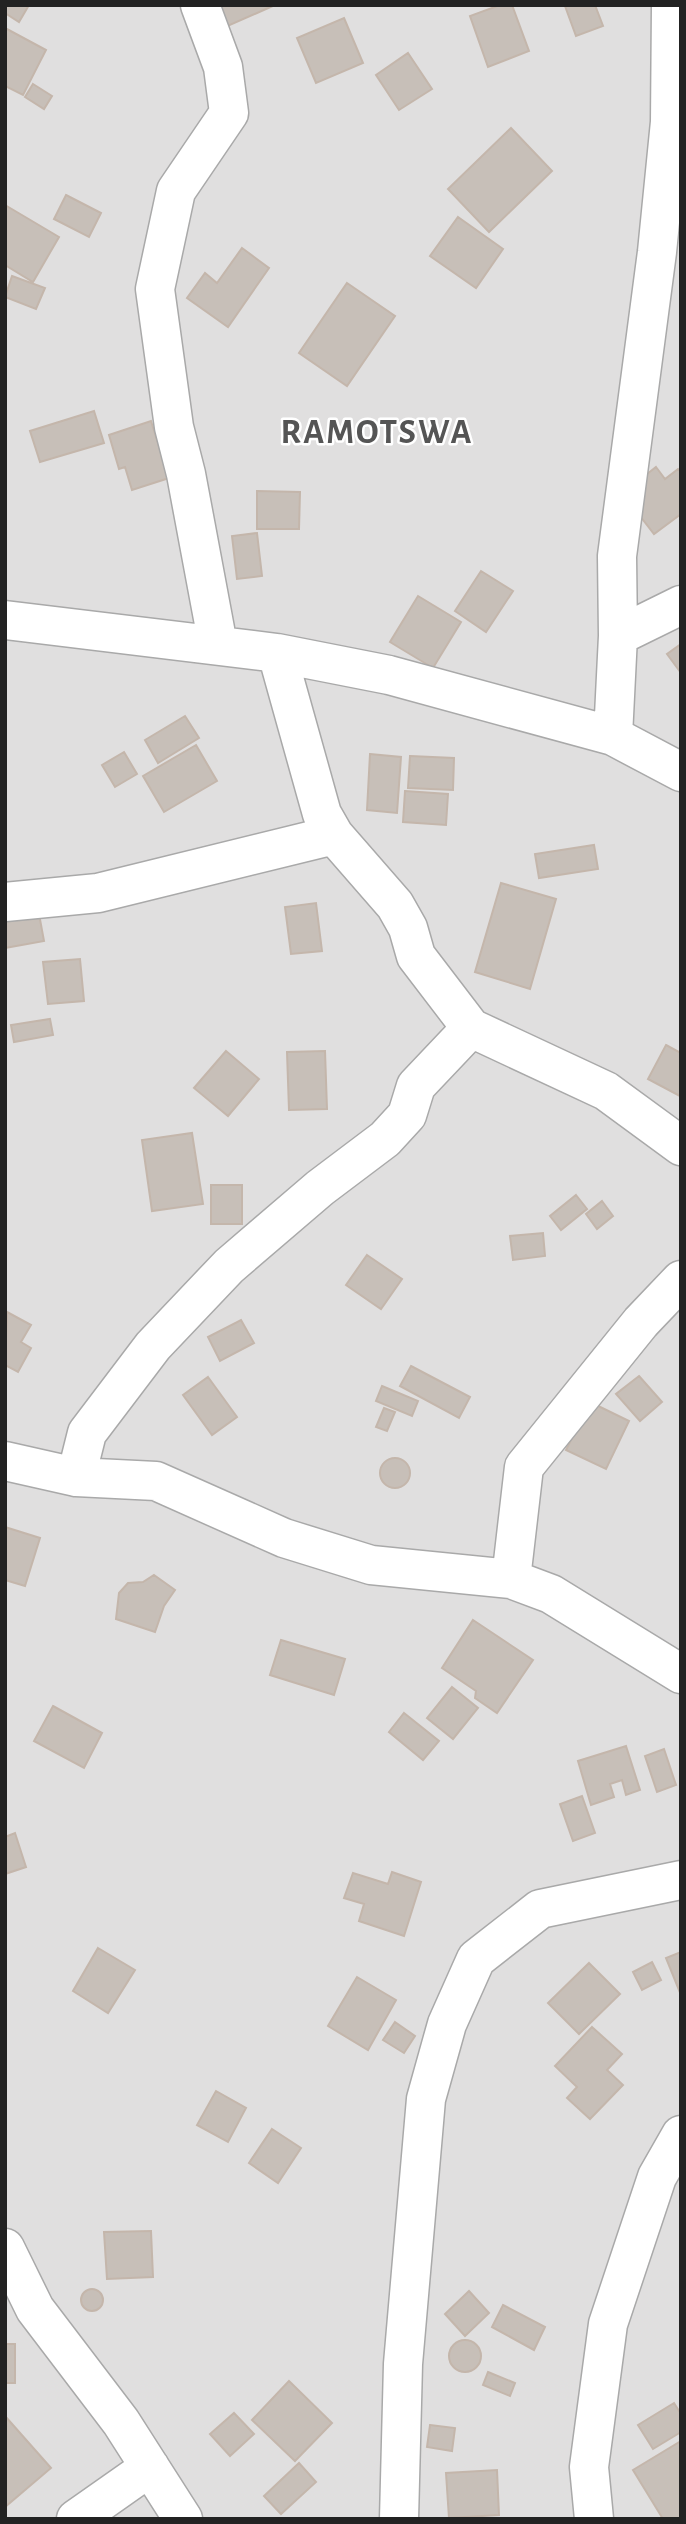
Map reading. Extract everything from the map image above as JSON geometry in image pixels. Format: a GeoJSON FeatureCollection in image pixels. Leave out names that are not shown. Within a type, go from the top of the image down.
{"type":"FeatureCollection","features":[{"type":"Feature","properties":{"kind":"street"},"geometry":{"type":"LineString","coordinates":[[200,5],[223,67],[229,113],[176,191],[155,289],[174,427],[186,474],[218,645]]}},
{"type":"Feature","properties":{"kind":"street"},"geometry":{"type":"LineString","coordinates":[[612,736],[618,636],[617,556],[657,252],[670,122],[671,5]]}},
{"type":"Feature","properties":{"kind":"street"},"geometry":{"type":"LineString","coordinates":[[618,636],[681,605]]}},
{"type":"Feature","properties":{"kind":"street"},"geometry":{"type":"LineString","coordinates":[[5,620],[277,653],[389,675],[612,736],[681,772]]}},
{"type":"Feature","properties":{"kind":"street"},"geometry":{"type":"LineString","coordinates":[[277,653],[322,814],[334,835],[395,905],[408,928],[416,956],[471,1028],[606,1091],[681,1146]]}},
{"type":"Feature","properties":{"kind":"street"},"geometry":{"type":"LineString","coordinates":[[5,902],[98,893],[334,835]]}},
{"type":"Feature","properties":{"kind":"street"},"geometry":{"type":"LineString","coordinates":[[76,1477],[87,1433],[153,1346],[229,1266],[320,1188],[385,1139],[407,1115],[416,1086],[471,1028]]}},
{"type":"Feature","properties":{"kind":"street"},"geometry":{"type":"LineString","coordinates":[[511,1579],[524,1467],[642,1322],[681,1280]]}},
{"type":"Feature","properties":{"kind":"street"},"geometry":{"type":"LineString","coordinates":[[5,1461],[76,1477],[156,1481],[284,1538],[371,1565],[511,1579],[551,1594],[681,1674]]}},
{"type":"Feature","properties":{"kind":"street"},"geometry":{"type":"LineString","coordinates":[[398,2519],[403,2364],[426,2099],[447,2024],[476,1959],[540,1909],[681,1880]]}},
{"type":"Feature","properties":{"kind":"street"},"geometry":{"type":"LineString","coordinates":[[594,2519],[589,2467],[608,2324],[657,2177],[681,2135]]}},
{"type":"Feature","properties":{"kind":"street"},"geometry":{"type":"LineString","coordinates":[[5,2248],[35,2309],[121,2422],[183,2519]]}},
{"type":"Feature","properties":{"kind":"street"},"geometry":{"type":"LineString","coordinates":[[76,2519],[150,2467]]}},
{"type":"Feature","properties":{"kind":"shaded area"},"geometry":{"type":"Polygon","coordinates":[[[5,5],[681,5],[681,2519],[5,2519],[5,5]]]}},
{"type":"Feature","properties":{"kind":"building"},"geometry":{"type":"Polygon","coordinates":[[[5,5],[29,5],[19,22],[5,13],[5,5]]]}},
{"type":"Feature","properties":{"kind":"building"},"geometry":{"type":"Polygon","coordinates":[[[213,5],[275,5],[223,28],[213,5]]]}},
{"type":"Feature","properties":{"kind":"building"},"geometry":{"type":"Polygon","coordinates":[[[500,5],[512,5],[529,51],[488,67],[470,16],[500,5]]]}},
{"type":"Feature","properties":{"kind":"building"},"geometry":{"type":"Polygon","coordinates":[[[595,5],[603,26],[576,36],[565,6],[595,5]]]}},
{"type":"Feature","properties":{"kind":"building"},"geometry":{"type":"Polygon","coordinates":[[[344,18],[363,63],[316,83],[297,38],[344,18]]]}},
{"type":"Feature","properties":{"kind":"building"},"geometry":{"type":"Polygon","coordinates":[[[5,28],[46,50],[23,95],[5,86],[5,28]]]}},
{"type":"Feature","properties":{"kind":"building"},"geometry":{"type":"Polygon","coordinates":[[[408,53],[432,89],[399,110],[376,75],[408,53]]]}},
{"type":"Feature","properties":{"kind":"building"},"geometry":{"type":"Polygon","coordinates":[[[33,84],[52,96],[44,109],[25,97],[33,84]]]}},
{"type":"Feature","properties":{"kind":"building"},"geometry":{"type":"Polygon","coordinates":[[[511,128],[552,171],[489,232],[448,189],[511,128]]]}},
{"type":"Feature","properties":{"kind":"building"},"geometry":{"type":"Polygon","coordinates":[[[66,195],[101,213],[89,237],[54,219],[66,195]]]}},
{"type":"Feature","properties":{"kind":"building"},"geometry":{"type":"Polygon","coordinates":[[[5,205],[59,237],[33,282],[5,265],[5,205]]]}},
{"type":"Feature","properties":{"kind":"building"},"geometry":{"type":"Polygon","coordinates":[[[458,217],[503,249],[476,288],[430,256],[458,217]]]}},
{"type":"Feature","properties":{"kind":"building"},"geometry":{"type":"Polygon","coordinates":[[[242,248],[269,268],[228,327],[187,298],[205,273],[217,283],[242,248]]]}},
{"type":"Feature","properties":{"kind":"building"},"geometry":{"type":"Polygon","coordinates":[[[12,276],[45,288],[36,309],[5,297],[12,276]]]}},
{"type":"Feature","properties":{"kind":"building"},"geometry":{"type":"Polygon","coordinates":[[[347,283],[395,316],[347,386],[299,353],[347,283]]]}},
{"type":"Feature","properties":{"kind":"building"},"geometry":{"type":"Polygon","coordinates":[[[94,411],[104,443],[40,462],[30,431],[94,411]]]}},
{"type":"Feature","properties":{"kind":"building"},"geometry":{"type":"Polygon","coordinates":[[[151,421],[169,478],[132,490],[125,467],[119,469],[109,435],[151,421]]]}},
{"type":"Feature","properties":{"kind":"building"},"geometry":{"type":"Polygon","coordinates":[[[656,467],[665,479],[678,469],[681,472],[681,514],[654,534],[630,503],[637,482],[656,467]]]}},
{"type":"Feature","properties":{"kind":"building"},"geometry":{"type":"Polygon","coordinates":[[[257,491],[300,492],[299,529],[257,529],[257,491]]]}},
{"type":"Feature","properties":{"kind":"building"},"geometry":{"type":"Polygon","coordinates":[[[257,533],[262,576],[237,579],[232,536],[257,533]]]}},
{"type":"Feature","properties":{"kind":"building"},"geometry":{"type":"Polygon","coordinates":[[[481,571],[513,591],[486,632],[455,611],[481,571]]]}},
{"type":"Feature","properties":{"kind":"building"},"geometry":{"type":"Polygon","coordinates":[[[418,596],[461,622],[433,668],[390,642],[418,596]]]}},
{"type":"Feature","properties":{"kind":"building"},"geometry":{"type":"Polygon","coordinates":[[[681,644],[681,673],[667,654],[681,644]]]}},
{"type":"Feature","properties":{"kind":"building"},"geometry":{"type":"Polygon","coordinates":[[[185,716],[199,738],[158,763],[145,740],[185,716]]]}},
{"type":"Feature","properties":{"kind":"building"},"geometry":{"type":"Polygon","coordinates":[[[196,745],[217,781],[164,812],[143,776],[196,745]]]}},
{"type":"Feature","properties":{"kind":"building"},"geometry":{"type":"Polygon","coordinates":[[[124,752],[137,774],[115,787],[102,765],[124,752]]]}},
{"type":"Feature","properties":{"kind":"building"},"geometry":{"type":"Polygon","coordinates":[[[370,754],[401,757],[397,813],[367,810],[370,754]]]}},
{"type":"Feature","properties":{"kind":"building"},"geometry":{"type":"Polygon","coordinates":[[[410,756],[454,758],[453,790],[408,788],[410,756]]]}},
{"type":"Feature","properties":{"kind":"building"},"geometry":{"type":"Polygon","coordinates":[[[405,791],[448,794],[446,825],[403,822],[405,791]]]}},
{"type":"Feature","properties":{"kind":"building"},"geometry":{"type":"Polygon","coordinates":[[[594,845],[598,869],[539,878],[535,854],[594,845]]]}},
{"type":"Feature","properties":{"kind":"building"},"geometry":{"type":"Polygon","coordinates":[[[501,883],[556,899],[530,989],[475,972],[501,883]]]}},
{"type":"Feature","properties":{"kind":"building"},"geometry":{"type":"Polygon","coordinates":[[[316,903],[322,951],[291,954],[285,907],[316,903]]]}},
{"type":"Feature","properties":{"kind":"building"},"geometry":{"type":"Polygon","coordinates":[[[39,914],[44,941],[5,948],[5,920],[39,914]]]}},
{"type":"Feature","properties":{"kind":"building"},"geometry":{"type":"Polygon","coordinates":[[[80,959],[84,1001],[48,1004],[43,962],[80,959]]]}},
{"type":"Feature","properties":{"kind":"building"},"geometry":{"type":"Polygon","coordinates":[[[50,1019],[53,1035],[14,1042],[11,1025],[50,1019]]]}},
{"type":"Feature","properties":{"kind":"building"},"geometry":{"type":"Polygon","coordinates":[[[666,1045],[681,1053],[680,1096],[648,1079],[666,1045]]]}},
{"type":"Feature","properties":{"kind":"building"},"geometry":{"type":"Polygon","coordinates":[[[226,1051],[259,1079],[228,1116],[194,1088],[226,1051]]]}},
{"type":"Feature","properties":{"kind":"building"},"geometry":{"type":"Polygon","coordinates":[[[325,1051],[327,1109],[289,1110],[287,1052],[325,1051]]]}},
{"type":"Feature","properties":{"kind":"building"},"geometry":{"type":"Polygon","coordinates":[[[192,1133],[203,1204],[152,1211],[142,1140],[192,1133]]]}},
{"type":"Feature","properties":{"kind":"building"},"geometry":{"type":"Polygon","coordinates":[[[211,1185],[242,1185],[242,1224],[211,1224],[211,1185]]]}},
{"type":"Feature","properties":{"kind":"building"},"geometry":{"type":"Polygon","coordinates":[[[576,1195],[587,1209],[561,1230],[550,1216],[576,1195]]]}},
{"type":"Feature","properties":{"kind":"building"},"geometry":{"type":"Polygon","coordinates":[[[602,1201],[613,1216],[597,1229],[586,1214],[602,1201]]]}},
{"type":"Feature","properties":{"kind":"building"},"geometry":{"type":"Polygon","coordinates":[[[543,1233],[545,1256],[513,1260],[510,1236],[543,1233]]]}},
{"type":"Feature","properties":{"kind":"building"},"geometry":{"type":"Polygon","coordinates":[[[367,1255],[402,1279],[381,1309],[346,1285],[367,1255]]]}},
{"type":"Feature","properties":{"kind":"building"},"geometry":{"type":"Polygon","coordinates":[[[7,1312],[31,1325],[21,1342],[31,1348],[18,1372],[5,1365],[7,1312]]]}},
{"type":"Feature","properties":{"kind":"building"},"geometry":{"type":"Polygon","coordinates":[[[241,1320],[254,1343],[220,1361],[208,1337],[241,1320]]]}},
{"type":"Feature","properties":{"kind":"building"},"geometry":{"type":"Polygon","coordinates":[[[411,1366],[470,1397],[459,1418],[400,1386],[411,1366]]]}},
{"type":"Feature","properties":{"kind":"building"},"geometry":{"type":"Polygon","coordinates":[[[639,1376],[662,1402],[640,1421],[616,1394],[639,1376]]]}},
{"type":"Feature","properties":{"kind":"building"},"geometry":{"type":"Polygon","coordinates":[[[208,1377],[237,1417],[212,1435],[183,1395],[208,1377]]]}},
{"type":"Feature","properties":{"kind":"building"},"geometry":{"type":"Polygon","coordinates":[[[382,1386],[418,1401],[412,1416],[376,1401],[382,1386]]]}},
{"type":"Feature","properties":{"kind":"building"},"geometry":{"type":"Polygon","coordinates":[[[590,1402],[629,1421],[606,1469],[566,1450],[590,1402]]]}},
{"type":"Feature","properties":{"kind":"building"},"geometry":{"type":"Polygon","coordinates":[[[384,1408],[395,1412],[387,1431],[376,1427],[384,1408]]]}},
{"type":"Feature","properties":{"kind":"building"},"geometry":{"type":"Polygon","coordinates":[[[395,1458],[405,1463],[410,1473],[405,1483],[395,1488],[385,1483],[380,1473],[385,1463],[395,1458]]]}},
{"type":"Feature","properties":{"kind":"building"},"geometry":{"type":"Polygon","coordinates":[[[5,1527],[40,1538],[25,1586],[5,1580],[5,1527]]]}},
{"type":"Feature","properties":{"kind":"building"},"geometry":{"type":"Polygon","coordinates":[[[154,1575],[175,1590],[164,1606],[155,1632],[116,1619],[119,1593],[128,1583],[143,1582],[154,1575]]]}},
{"type":"Feature","properties":{"kind":"building"},"geometry":{"type":"Polygon","coordinates":[[[473,1620],[533,1660],[497,1713],[475,1698],[476,1691],[442,1668],[473,1620]]]}},
{"type":"Feature","properties":{"kind":"building"},"geometry":{"type":"Polygon","coordinates":[[[281,1640],[345,1659],[334,1695],[270,1675],[281,1640]]]}},
{"type":"Feature","properties":{"kind":"building"},"geometry":{"type":"Polygon","coordinates":[[[452,1687],[478,1708],[453,1739],[427,1718],[452,1687]]]}},
{"type":"Feature","properties":{"kind":"building"},"geometry":{"type":"Polygon","coordinates":[[[53,1706],[102,1733],[84,1768],[34,1741],[53,1706]]]}},
{"type":"Feature","properties":{"kind":"building"},"geometry":{"type":"Polygon","coordinates":[[[404,1713],[439,1741],[423,1760],[389,1732],[404,1713]]]}},
{"type":"Feature","properties":{"kind":"building"},"geometry":{"type":"Polygon","coordinates":[[[626,1746],[640,1790],[626,1795],[622,1780],[610,1784],[614,1797],[591,1805],[578,1761],[626,1746]]]}},
{"type":"Feature","properties":{"kind":"building"},"geometry":{"type":"Polygon","coordinates":[[[664,1749],[676,1785],[657,1792],[645,1756],[664,1749]]]}},
{"type":"Feature","properties":{"kind":"building"},"geometry":{"type":"Polygon","coordinates":[[[582,1796],[595,1833],[573,1841],[560,1804],[582,1796]]]}},
{"type":"Feature","properties":{"kind":"building"},"geometry":{"type":"Polygon","coordinates":[[[15,1833],[26,1867],[5,1874],[5,1837],[15,1833]]]}},
{"type":"Feature","properties":{"kind":"building"},"geometry":{"type":"Polygon","coordinates":[[[392,1872],[421,1882],[404,1936],[359,1921],[364,1904],[344,1898],[353,1873],[388,1884],[392,1872]]]}},
{"type":"Feature","properties":{"kind":"building"},"geometry":{"type":"Polygon","coordinates":[[[98,1948],[135,1970],[108,2013],[73,1991],[98,1948]]]}},
{"type":"Feature","properties":{"kind":"building"},"geometry":{"type":"Polygon","coordinates":[[[681,1952],[681,1995],[666,1958],[681,1952]]]}},
{"type":"Feature","properties":{"kind":"building"},"geometry":{"type":"Polygon","coordinates":[[[652,1962],[661,1980],[642,1990],[633,1972],[652,1962]]]}},
{"type":"Feature","properties":{"kind":"building"},"geometry":{"type":"Polygon","coordinates":[[[589,1963],[620,1994],[579,2034],[548,2003],[589,1963]]]}},
{"type":"Feature","properties":{"kind":"building"},"geometry":{"type":"Polygon","coordinates":[[[357,1977],[396,2000],[368,2050],[328,2026],[357,1977]]]}},
{"type":"Feature","properties":{"kind":"building"},"geometry":{"type":"Polygon","coordinates":[[[395,2022],[415,2036],[404,2053],[383,2040],[395,2022]]]}},
{"type":"Feature","properties":{"kind":"building"},"geometry":{"type":"Polygon","coordinates":[[[592,2027],[622,2054],[607,2070],[623,2085],[590,2119],[567,2098],[577,2087],[555,2066],[592,2027]]]}},
{"type":"Feature","properties":{"kind":"building"},"geometry":{"type":"Polygon","coordinates":[[[216,2091],[246,2108],[228,2142],[197,2125],[216,2091]]]}},
{"type":"Feature","properties":{"kind":"building"},"geometry":{"type":"Polygon","coordinates":[[[272,2129],[301,2148],[278,2183],[249,2163],[272,2129]]]}},
{"type":"Feature","properties":{"kind":"building"},"geometry":{"type":"Polygon","coordinates":[[[151,2231],[153,2277],[107,2279],[104,2232],[151,2231]]]}},
{"type":"Feature","properties":{"kind":"building"},"geometry":{"type":"Polygon","coordinates":[[[88,2289],[96,2289],[103,2296],[103,2304],[96,2311],[88,2311],[81,2304],[81,2296],[88,2289]]]}},
{"type":"Feature","properties":{"kind":"building"},"geometry":{"type":"Polygon","coordinates":[[[469,2291],[489,2313],[465,2336],[445,2314],[469,2291]]]}},
{"type":"Feature","properties":{"kind":"building"},"geometry":{"type":"Polygon","coordinates":[[[503,2305],[545,2327],[534,2350],[492,2327],[503,2305]]]}},
{"type":"Feature","properties":{"kind":"building"},"geometry":{"type":"Polygon","coordinates":[[[465,2340],[476,2345],[481,2356],[476,2367],[465,2372],[454,2367],[449,2356],[454,2345],[465,2340]]]}},
{"type":"Feature","properties":{"kind":"building"},"geometry":{"type":"Polygon","coordinates":[[[5,2344],[15,2344],[15,2383],[5,2383],[5,2344]]]}},
{"type":"Feature","properties":{"kind":"building"},"geometry":{"type":"Polygon","coordinates":[[[488,2372],[515,2383],[510,2396],[483,2385],[488,2372]]]}},
{"type":"Feature","properties":{"kind":"building"},"geometry":{"type":"Polygon","coordinates":[[[289,2381],[332,2423],[295,2461],[252,2420],[289,2381]]]}},
{"type":"Feature","properties":{"kind":"building"},"geometry":{"type":"Polygon","coordinates":[[[674,2403],[681,2414],[681,2432],[653,2449],[638,2425],[674,2403]]]}},
{"type":"Feature","properties":{"kind":"building"},"geometry":{"type":"Polygon","coordinates":[[[234,2413],[254,2434],[230,2456],[210,2434],[234,2413]]]}},
{"type":"Feature","properties":{"kind":"building"},"geometry":{"type":"Polygon","coordinates":[[[5,2416],[51,2468],[5,2507],[5,2416]]]}},
{"type":"Feature","properties":{"kind":"building"},"geometry":{"type":"Polygon","coordinates":[[[430,2425],[455,2428],[452,2451],[427,2447],[430,2425]]]}},
{"type":"Feature","properties":{"kind":"building"},"geometry":{"type":"Polygon","coordinates":[[[681,2441],[681,2519],[663,2519],[633,2470],[681,2441]]]}},
{"type":"Feature","properties":{"kind":"building"},"geometry":{"type":"Polygon","coordinates":[[[299,2463],[316,2482],[281,2514],[264,2496],[299,2463]]]}},
{"type":"Feature","properties":{"kind":"building"},"geometry":{"type":"Polygon","coordinates":[[[497,2470],[499,2515],[449,2518],[446,2473],[497,2470]]]}},
{"type":"Feature","properties":{"kind":"district","name":"RAMOTSWA"},"geometry":{"type":"Point","coordinates":[377,432]}}]}
